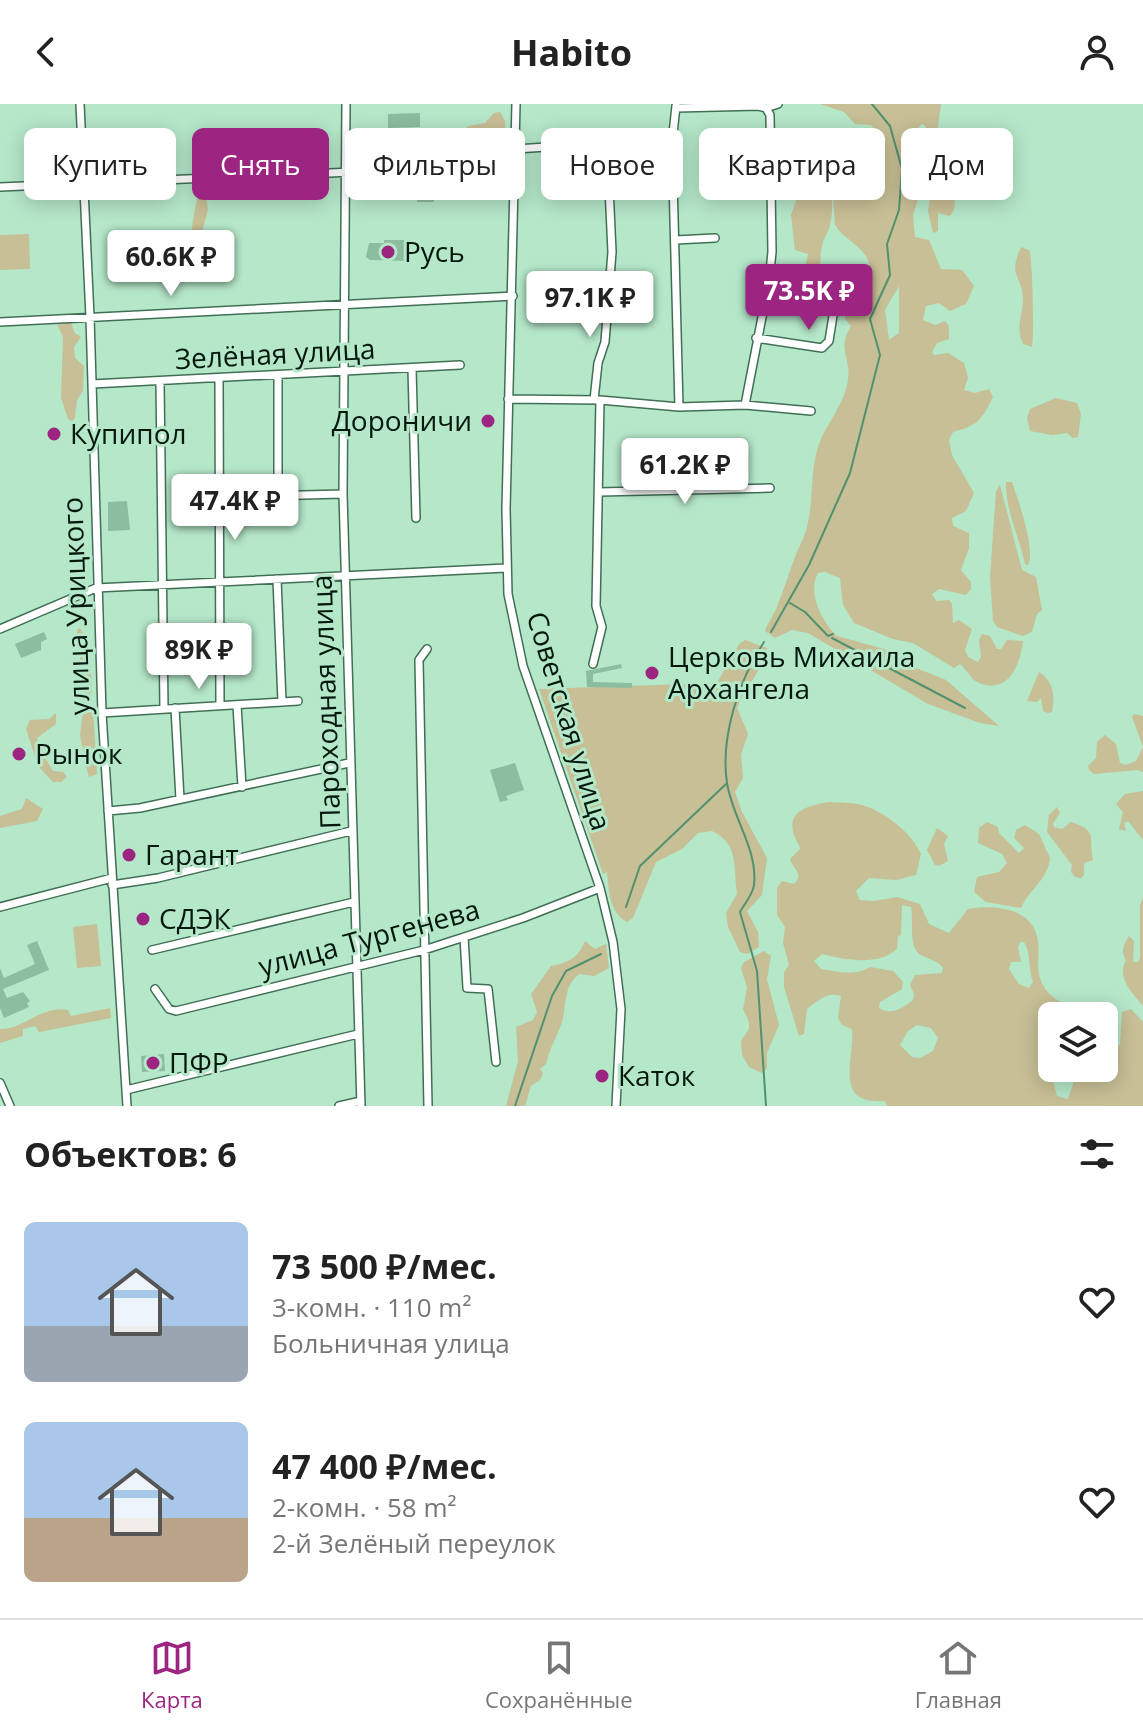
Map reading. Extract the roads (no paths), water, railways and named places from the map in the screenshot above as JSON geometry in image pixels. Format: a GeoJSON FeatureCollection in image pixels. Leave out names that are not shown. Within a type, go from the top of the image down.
{"type":"FeatureCollection","features":[{"type":"Feature","properties":{"kind":"street","name":"улица Урицкого"},"geometry":{"type":"LineString","coordinates":[[80,104],[81,128]]}},
{"type":"Feature","properties":{"kind":"street","name":"Пароходная улица"},"geometry":{"type":"LineString","coordinates":[[346,104],[342,373],[344,576],[361,1103]]}},
{"type":"Feature","properties":{"kind":"street","name":"Советская улица"},"geometry":{"type":"LineString","coordinates":[[516,104],[516,128]]}},
{"type":"Feature","properties":{"kind":"street"},"geometry":{"type":"LineString","coordinates":[[674,128],[676,106],[766,108],[778,104]]}},
{"type":"Feature","properties":{"kind":"street"},"geometry":{"type":"LineString","coordinates":[[745,405],[772,252],[771,123],[766,108]]}},
{"type":"Feature","properties":{"kind":"street"},"geometry":{"type":"LineString","coordinates":[[176,178],[344,170]]}},
{"type":"Feature","properties":{"kind":"street"},"geometry":{"type":"LineString","coordinates":[[0,187],[24,186]]}},
{"type":"Feature","properties":{"kind":"street","name":"улица Урицкого"},"geometry":{"type":"LineString","coordinates":[[84,200],[90,317],[96,588],[127,1106]]}},
{"type":"Feature","properties":{"kind":"street","name":"Советская улица"},"geometry":{"type":"LineString","coordinates":[[514,200],[506,568],[514,632],[523,666],[600,888],[621,987],[616,1106]]}},
{"type":"Feature","properties":{"kind":"street"},"geometry":{"type":"LineString","coordinates":[[593,664],[602,627],[596,606],[599,492],[597,400],[598,363],[605,342],[612,252],[610,200]]}},
{"type":"Feature","properties":{"kind":"street"},"geometry":{"type":"LineString","coordinates":[[674,200],[679,407]]}},
{"type":"Feature","properties":{"kind":"street"},"geometry":{"type":"LineString","coordinates":[[675,240],[715,238]]}},
{"type":"Feature","properties":{"kind":"street"},"geometry":{"type":"LineString","coordinates":[[756,338],[822,348],[829,341],[837,290]]}},
{"type":"Feature","properties":{"kind":"street"},"geometry":{"type":"LineString","coordinates":[[0,322],[513,296]]}},
{"type":"Feature","properties":{"kind":"street","name":"Зелёная улица"},"geometry":{"type":"LineString","coordinates":[[92,384],[460,365]]}},
{"type":"Feature","properties":{"kind":"street"},"geometry":{"type":"LineString","coordinates":[[412,369],[416,518]]}},
{"type":"Feature","properties":{"kind":"street"},"geometry":{"type":"LineString","coordinates":[[278,376],[278,496]]}},
{"type":"Feature","properties":{"kind":"street"},"geometry":{"type":"LineString","coordinates":[[219,379],[220,705]]}},
{"type":"Feature","properties":{"kind":"street"},"geometry":{"type":"LineString","coordinates":[[160,382],[164,709]]}},
{"type":"Feature","properties":{"kind":"street"},"geometry":{"type":"LineString","coordinates":[[508,399],[597,400],[679,407],[745,405],[811,411]]}},
{"type":"Feature","properties":{"kind":"street"},"geometry":{"type":"LineString","coordinates":[[599,492],[770,488]]}},
{"type":"Feature","properties":{"kind":"street"},"geometry":{"type":"LineString","coordinates":[[220,497],[343,494]]}},
{"type":"Feature","properties":{"kind":"street"},"geometry":{"type":"LineString","coordinates":[[0,629],[96,588],[506,568]]}},
{"type":"Feature","properties":{"kind":"street"},"geometry":{"type":"LineString","coordinates":[[277,579],[282,702]]}},
{"type":"Feature","properties":{"kind":"street"},"geometry":{"type":"LineString","coordinates":[[427,649],[419,660],[428,1106]]}},
{"type":"Feature","properties":{"kind":"street"},"geometry":{"type":"LineString","coordinates":[[102,713],[298,701]]}},
{"type":"Feature","properties":{"kind":"street"},"geometry":{"type":"LineString","coordinates":[[237,705],[242,787]]}},
{"type":"Feature","properties":{"kind":"street"},"geometry":{"type":"LineString","coordinates":[[175,708],[180,799]]}},
{"type":"Feature","properties":{"kind":"street"},"geometry":{"type":"LineString","coordinates":[[108,811],[242,787],[349,763]]}},
{"type":"Feature","properties":{"kind":"street"},"geometry":{"type":"LineString","coordinates":[[0,907],[112,882],[158,878],[351,831]]}},
{"type":"Feature","properties":{"kind":"street","name":"улица Тургенева"},"geometry":{"type":"LineString","coordinates":[[155,989],[169,1009],[176,1011],[424,950],[600,888]]}},
{"type":"Feature","properties":{"kind":"street"},"geometry":{"type":"LineString","coordinates":[[152,950],[354,902]]}},
{"type":"Feature","properties":{"kind":"street"},"geometry":{"type":"LineString","coordinates":[[464,937],[467,988],[488,989],[496,1062]]}},
{"type":"Feature","properties":{"kind":"street"},"geometry":{"type":"LineString","coordinates":[[126,1090],[358,1034]]}},
{"type":"Feature","properties":{"kind":"street"},"geometry":{"type":"LineString","coordinates":[[0,1083],[10,1106]]}},
{"type":"Feature","properties":{"kind":"street"},"geometry":{"type":"LineString","coordinates":[[339,1106],[361,1103]]}},
{"type":"Feature","properties":{"kind":"waterway"},"geometry":{"type":"LineString","coordinates":[[771,632],[809,565],[850,473],[880,355],[870,319],[890,275],[887,244],[899,210],[902,169],[890,126],[872,104]]}},
{"type":"Feature","properties":{"kind":"waterway"},"geometry":{"type":"LineString","coordinates":[[790,603],[805,612],[828,636],[833,634]]}},
{"type":"Feature","properties":{"kind":"waterway"},"geometry":{"type":"LineString","coordinates":[[832,638],[965,708]]}},
{"type":"Feature","properties":{"kind":"waterway"},"geometry":{"type":"LineString","coordinates":[[764,642],[739,691],[729,728],[726,765],[730,796],[749,846],[754,872],[753,888],[740,912],[757,971],[766,1106]]}},
{"type":"Feature","properties":{"kind":"waterway"},"geometry":{"type":"LineString","coordinates":[[626,907],[640,866],[726,784]]}},
{"type":"Feature","properties":{"kind":"waterway"},"geometry":{"type":"LineString","coordinates":[[515,1106],[552,996],[566,971],[601,954]]}},
{"type":"Feature","properties":{"kind":"place","name":"Русь"},"geometry":{"type":"Point","coordinates":[388,252]}},
{"type":"Feature","properties":{"kind":"place","name":"Дороничи"},"geometry":{"type":"Point","coordinates":[488,421]}},
{"type":"Feature","properties":{"kind":"place","name":"Купипол"},"geometry":{"type":"Point","coordinates":[54,434]}},
{"type":"Feature","properties":{"kind":"place","name":"Церковь Михаила Архангела"},"geometry":{"type":"Point","coordinates":[652,673]}},
{"type":"Feature","properties":{"kind":"place","name":"Рынок"},"geometry":{"type":"Point","coordinates":[19,754]}},
{"type":"Feature","properties":{"kind":"place","name":"Гарант"},"geometry":{"type":"Point","coordinates":[129,855]}},
{"type":"Feature","properties":{"kind":"place","name":"СДЭК"},"geometry":{"type":"Point","coordinates":[143,919]}},
{"type":"Feature","properties":{"kind":"place","name":"ПФР"},"geometry":{"type":"Point","coordinates":[153,1063]}},
{"type":"Feature","properties":{"kind":"place","name":"Каток"},"geometry":{"type":"Point","coordinates":[602,1076]}}]}
